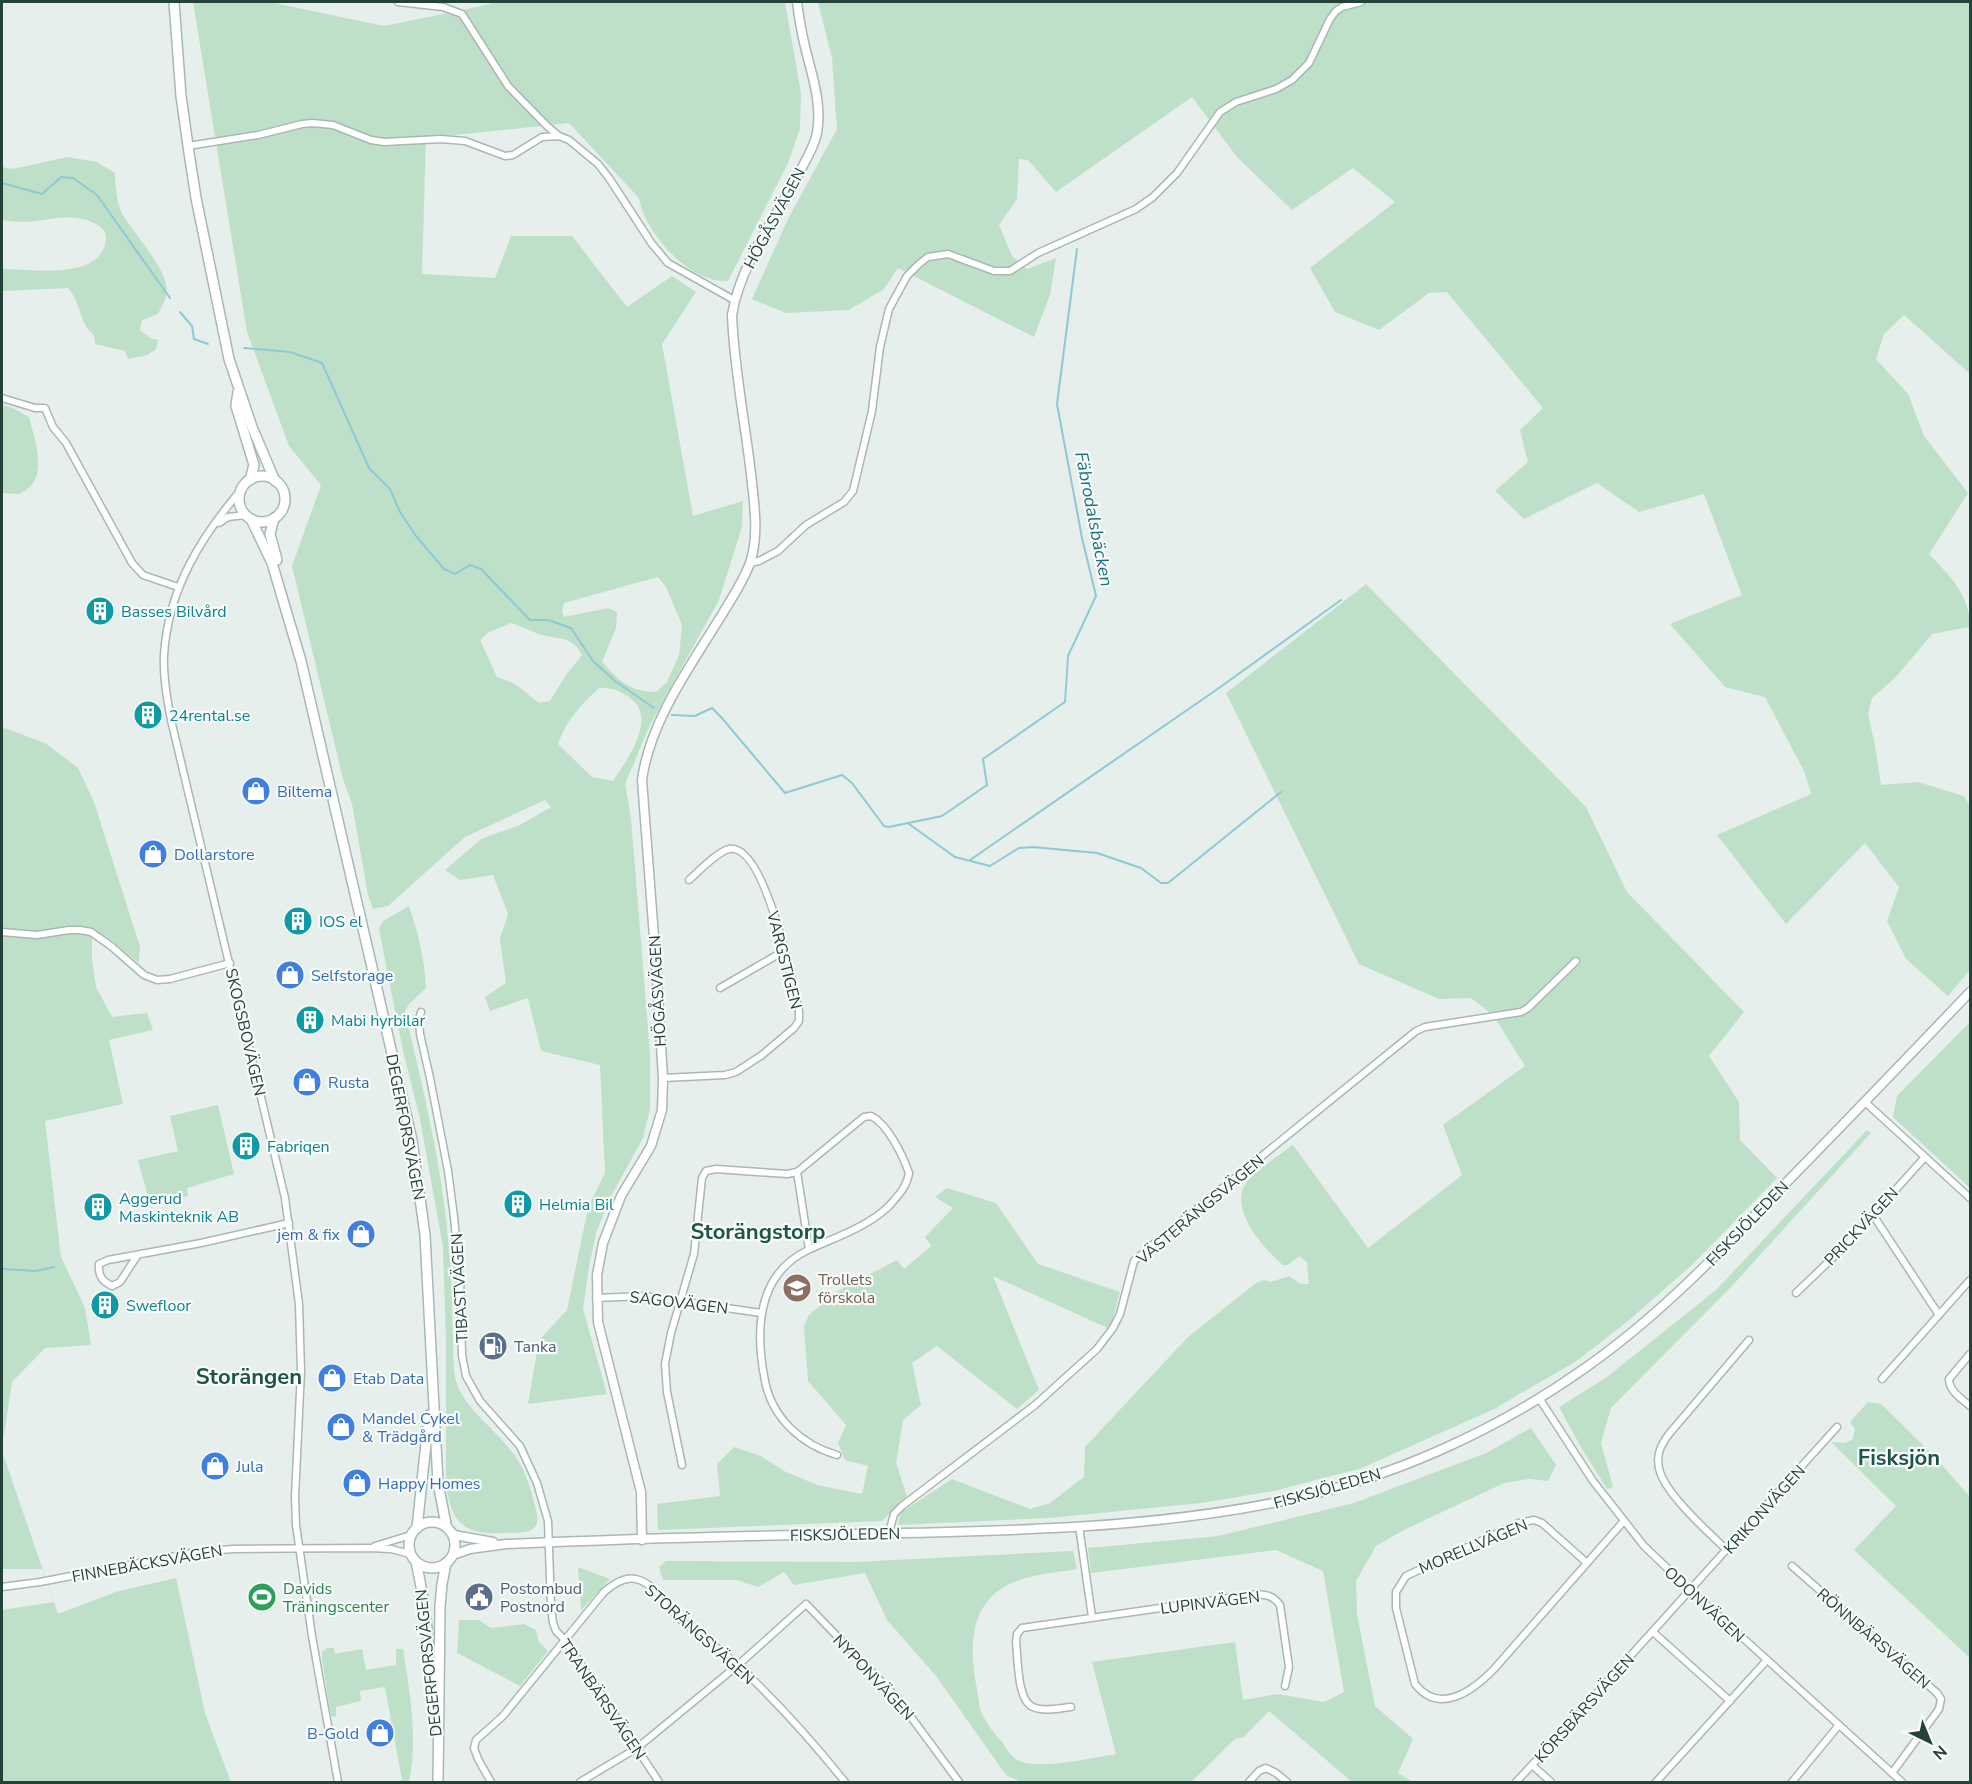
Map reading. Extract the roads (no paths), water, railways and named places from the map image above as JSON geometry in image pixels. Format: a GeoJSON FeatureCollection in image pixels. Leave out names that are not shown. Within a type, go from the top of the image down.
{"type":"FeatureCollection","features":[{"type":"Feature","properties":{"kind":"main road"},"geometry":{"type":"LineString","coordinates":[[174,2],[181,96],[188,146],[229,359],[258,443],[275,481],[283,491],[285,500],[283,508],[274,518],[262,522],[248,517],[240,503],[241,490],[250,480],[254,465],[236,406],[238,389]]}},
{"type":"Feature","properties":{"kind":"main road"},"geometry":{"type":"LineString","coordinates":[[250,480],[263,477],[275,481]]}},
{"type":"Feature","properties":{"kind":"main road","name":"DEGERFORSVÄGEN"},"geometry":{"type":"LineString","coordinates":[[248,517],[272,563],[301,661]]}},
{"type":"Feature","properties":{"kind":"main road","name":"DEGERFORSVÄGEN"},"geometry":{"type":"LineString","coordinates":[[274,518],[270,534],[271,542],[290,601],[301,661],[412,1140],[425,1235],[438,1483],[446,1524]]}},
{"type":"Feature","properties":{"kind":"main road","name":"DEGERFORSVÄGEN"},"geometry":{"type":"LineString","coordinates":[[414,1532],[427,1445],[432,1386]]}},
{"type":"Feature","properties":{"kind":"main road"},"geometry":{"type":"LineString","coordinates":[[428,1523],[446,1524],[454,1535],[456,1544],[453,1555],[446,1563],[432,1568],[413,1558],[408,1544],[414,1532],[428,1523]]}},
{"type":"Feature","properties":{"kind":"main road","name":"DEGERFORSVÄGEN"},"geometry":{"type":"LineString","coordinates":[[413,1558],[424,1604],[429,1642],[438,1765]]}},
{"type":"Feature","properties":{"kind":"main road","name":"DEGERFORSVÄGEN"},"geometry":{"type":"LineString","coordinates":[[438,1782],[440,1606],[446,1563]]}},
{"type":"Feature","properties":{"kind":"street"},"geometry":{"type":"LineString","coordinates":[[399,2],[443,7],[462,14],[508,86],[547,126],[559,136],[569,140],[598,164],[652,244],[668,263],[734,300]]}},
{"type":"Feature","properties":{"kind":"street","name":"HÖGÅSVÄGEN"},"geometry":{"type":"LineString","coordinates":[[642,1540],[640,1492],[598,1322],[596,1298],[597,1275],[603,1243],[614,1212],[651,1146],[660,1122],[663,1096],[654,923],[642,795],[644,763],[659,721],[734,596],[750,563],[755,530],[748,451],[732,328],[734,300],[749,264],[808,155],[816,134],[817,99],[814,78],[805,50],[797,2]]}},
{"type":"Feature","properties":{"kind":"street"},"geometry":{"type":"LineString","coordinates":[[750,563],[778,551],[806,525],[844,502],[853,491],[872,411],[880,347],[889,309],[899,289],[918,265],[928,257],[948,254],[994,271],[1010,271],[1038,253],[1136,209],[1153,197],[1177,173],[1220,112],[1236,102],[1276,89],[1292,80],[1309,63],[1336,11],[1361,2]]}},
{"type":"Feature","properties":{"kind":"street"},"geometry":{"type":"LineString","coordinates":[[188,146],[258,135],[313,123],[333,125],[371,140],[384,142],[441,139],[465,141],[506,156],[513,155],[542,137],[559,136]]}},
{"type":"Feature","properties":{"kind":"street"},"geometry":{"type":"LineString","coordinates":[[2,398],[35,408],[45,408],[53,427],[66,443],[132,563],[143,575],[178,587]]}},
{"type":"Feature","properties":{"kind":"street","name":"SKOGSBOVÄGEN"},"geometry":{"type":"LineString","coordinates":[[241,490],[211,529],[178,587],[167,626],[164,657],[166,695],[273,1145],[289,1223],[299,1304],[302,1371],[295,1500],[312,1636],[338,1782]]}},
{"type":"Feature","properties":{"kind":"street"},"geometry":{"type":"LineString","coordinates":[[211,529],[228,517],[248,517]]}},
{"type":"Feature","properties":{"kind":"street","name":"VARGSTIGEN"},"geometry":{"type":"LineString","coordinates":[[663,1078],[722,1075],[736,1072],[762,1055],[799,1021],[799,1011],[768,895],[760,877],[743,853],[736,849],[729,849],[689,880]]}},
{"type":"Feature","properties":{"kind":"street"},"geometry":{"type":"LineString","coordinates":[[2,932],[30,935],[69,930],[92,932],[144,975],[157,980],[170,979],[230,963]]}},
{"type":"Feature","properties":{"kind":"street"},"geometry":{"type":"LineString","coordinates":[[720,988],[784,951]]}},
{"type":"Feature","properties":{"kind":"street","name":"VÄSTERÄNGSVÄGEN"},"geometry":{"type":"LineString","coordinates":[[889,1533],[894,1514],[902,1506],[1035,1406],[1097,1349],[1113,1328],[1120,1314],[1134,1261],[1156,1242],[1416,1031],[1425,1027],[1521,1012],[1528,1008],[1576,961]]}},
{"type":"Feature","properties":{"kind":"street","name":"FISKSJÖLEDEN"},"geometry":{"type":"LineString","coordinates":[[453,1555],[470,1549],[506,1544],[889,1533],[1151,1521],[1286,1501],[1347,1485],[1415,1460],[1462,1439],[1539,1398],[1584,1369],[1655,1314],[1716,1256],[1971,992]]}},
{"type":"Feature","properties":{"kind":"street","name":"TIBASTVÄGEN"},"geometry":{"type":"LineString","coordinates":[[421,1012],[420,1034],[448,1171],[454,1217],[460,1279],[462,1355],[466,1376],[480,1401],[513,1435],[528,1461],[544,1503],[550,1542]]}},
{"type":"Feature","properties":{"kind":"street"},"geometry":{"type":"LineString","coordinates":[[1865,1102],[1971,1198]]}},
{"type":"Feature","properties":{"kind":"street"},"geometry":{"type":"LineString","coordinates":[[682,1465],[665,1377],[667,1351],[694,1254],[702,1178],[706,1171],[716,1169],[787,1174],[797,1172],[864,1117],[872,1116],[878,1119],[893,1139],[909,1173],[902,1191],[883,1211],[858,1228],[795,1256],[772,1281],[761,1313],[762,1366],[766,1387],[774,1408],[795,1433],[810,1444],[837,1455]]}},
{"type":"Feature","properties":{"kind":"street","name":"PRICKVÄGEN"},"geometry":{"type":"LineString","coordinates":[[1796,1293],[1845,1246],[1925,1157]]}},
{"type":"Feature","properties":{"kind":"street"},"geometry":{"type":"LineString","coordinates":[[797,1172],[809,1249]]}},
{"type":"Feature","properties":{"kind":"street"},"geometry":{"type":"LineString","coordinates":[[1873,1215],[1939,1315]]}},
{"type":"Feature","properties":{"kind":"street"},"geometry":{"type":"LineString","coordinates":[[137,1256],[120,1282],[112,1286],[103,1281],[98,1273],[99,1264],[108,1260],[137,1256],[289,1223]]}},
{"type":"Feature","properties":{"kind":"street"},"geometry":{"type":"LineString","coordinates":[[1882,1379],[1971,1280]]}},
{"type":"Feature","properties":{"kind":"street","name":"SAGOVÄGEN"},"geometry":{"type":"LineString","coordinates":[[596,1298],[644,1296],[761,1313]]}},
{"type":"Feature","properties":{"kind":"street"},"geometry":{"type":"LineString","coordinates":[[1727,1550],[1701,1525],[1667,1486],[1661,1477],[1658,1456],[1669,1434],[1749,1340]]}},
{"type":"Feature","properties":{"kind":"street"},"geometry":{"type":"LineString","coordinates":[[1971,1354],[1949,1379],[1949,1385],[1971,1406]]}},
{"type":"Feature","properties":{"kind":"street","name":"ODONVÄGEN"},"geometry":{"type":"LineString","coordinates":[[1539,1398],[1593,1482],[1644,1546],[1902,1782]]}},
{"type":"Feature","properties":{"kind":"street","name":"KRIKONVÄGEN"},"geometry":{"type":"LineString","coordinates":[[1690,1590],[1837,1427]]}},
{"type":"Feature","properties":{"kind":"street","name":"MORELLVÄGEN"},"geometry":{"type":"LineString","coordinates":[[1587,1563],[1542,1523],[1534,1520],[1519,1523],[1406,1576],[1396,1592],[1396,1608],[1415,1684],[1422,1693],[1442,1700],[1468,1691],[1484,1680],[1495,1668],[1623,1522]]}},
{"type":"Feature","properties":{"kind":"street"},"geometry":{"type":"LineString","coordinates":[[1079,1526],[1092,1617]]}},
{"type":"Feature","properties":{"kind":"street","name":"FINNEBÄCKSVÄGEN"},"geometry":{"type":"LineString","coordinates":[[366,1548],[386,1544],[414,1532]]}},
{"type":"Feature","properties":{"kind":"street","name":"FISKSJÖLEDEN"},"geometry":{"type":"LineString","coordinates":[[454,1535],[506,1544]]}},
{"type":"Feature","properties":{"kind":"street","name":"TRANBÄRSVÄGEN"},"geometry":{"type":"LineString","coordinates":[[550,1542],[550,1607],[556,1630],[565,1640],[659,1782]]}},
{"type":"Feature","properties":{"kind":"street","name":"FINNEBÄCKSVÄGEN"},"geometry":{"type":"LineString","coordinates":[[2,1587],[197,1552],[366,1548],[391,1549],[413,1558]]}},
{"type":"Feature","properties":{"kind":"street","name":"RÖNNBÄRSVÄGEN"},"geometry":{"type":"LineString","coordinates":[[1792,1566],[1897,1657],[1941,1699],[1939,1709],[1892,1773]]}},
{"type":"Feature","properties":{"kind":"street","name":"STORÄNGSVÄGEN"},"geometry":{"type":"LineString","coordinates":[[491,1782],[474,1748],[476,1740],[503,1716],[612,1584],[635,1579],[656,1591],[677,1616],[738,1665],[801,1730],[845,1782]]}},
{"type":"Feature","properties":{"kind":"street","name":"KÖRSBÄRSVÄGEN"},"geometry":{"type":"LineString","coordinates":[[1551,1782],[1532,1765],[1690,1590]]}},
{"type":"Feature","properties":{"kind":"street","name":"LUPINVÄGEN"},"geometry":{"type":"LineString","coordinates":[[1071,1707],[1034,1708],[1026,1703],[1022,1694],[1016,1642],[1017,1634],[1022,1628],[1257,1594],[1267,1594],[1280,1605],[1289,1667],[1285,1686]]}},
{"type":"Feature","properties":{"kind":"street","name":"NYPONVÄGEN"},"geometry":{"type":"LineString","coordinates":[[738,1665],[806,1604],[897,1698],[959,1782]]}},
{"type":"Feature","properties":{"kind":"street"},"geometry":{"type":"LineString","coordinates":[[1653,1632],[1730,1701]]}},
{"type":"Feature","properties":{"kind":"street"},"geometry":{"type":"LineString","coordinates":[[1656,1782],[1767,1660]]}},
{"type":"Feature","properties":{"kind":"street"},"geometry":{"type":"LineString","coordinates":[[580,1782],[637,1748],[738,1665]]}},
{"type":"Feature","properties":{"kind":"street"},"geometry":{"type":"LineString","coordinates":[[1792,1782],[1839,1725]]}},
{"type":"Feature","properties":{"kind":"street"},"geometry":{"type":"LineString","coordinates":[[1516,1782],[1532,1765]]}},
{"type":"Feature","properties":{"kind":"street"},"geometry":{"type":"LineString","coordinates":[[1249,1782],[1259,1771],[1266,1768],[1287,1782]]}},
{"type":"Feature","properties":{"kind":"waterway","name":"Fäbrodalsbäcken"},"geometry":{"type":"LineString","coordinates":[[2,183],[42,194],[61,177],[73,178],[97,195],[170,298]]}},
{"type":"Feature","properties":{"kind":"waterway","name":"Fäbrodalsbäcken"},"geometry":{"type":"LineString","coordinates":[[672,715],[695,716],[712,708],[785,793],[842,775],[852,783],[884,826],[889,827],[942,816],[987,785],[983,759],[1065,702],[1068,656],[1096,596],[1082,538],[1057,404],[1077,249]]}},
{"type":"Feature","properties":{"kind":"waterway","name":"Fäbrodalsbäcken"},"geometry":{"type":"LineString","coordinates":[[180,312],[192,326],[194,339],[208,344]]}},
{"type":"Feature","properties":{"kind":"waterway","name":"Fäbrodalsbäcken"},"geometry":{"type":"LineString","coordinates":[[244,348],[290,352],[322,363],[369,468],[390,489],[400,512],[416,536],[444,569],[455,574],[470,565],[481,569],[530,620],[548,620],[571,628],[593,661],[615,681],[654,708]]}},
{"type":"Feature","properties":{"kind":"waterway"},"geometry":{"type":"LineString","coordinates":[[970,860],[1219,688],[1341,600]]}},
{"type":"Feature","properties":{"kind":"waterway"},"geometry":{"type":"LineString","coordinates":[[909,824],[955,857],[990,866],[1019,848],[1033,847],[1097,853],[1141,868],[1161,883],[1168,883],[1281,792]]}},
{"type":"Feature","properties":{"kind":"waterway"},"geometry":{"type":"LineString","coordinates":[[2,1269],[36,1271],[54,1267]]}},
{"type":"Feature","properties":{"kind":"place","name":"Basses Bilvård"},"geometry":{"type":"Point","coordinates":[100,611]}},
{"type":"Feature","properties":{"kind":"place","name":"24rental.se"},"geometry":{"type":"Point","coordinates":[148,715]}},
{"type":"Feature","properties":{"kind":"place","name":"Biltema"},"geometry":{"type":"Point","coordinates":[256,791]}},
{"type":"Feature","properties":{"kind":"place","name":"Dollarstore"},"geometry":{"type":"Point","coordinates":[153,854]}},
{"type":"Feature","properties":{"kind":"place","name":"IOS el"},"geometry":{"type":"Point","coordinates":[298,921]}},
{"type":"Feature","properties":{"kind":"place","name":"Selfstorage"},"geometry":{"type":"Point","coordinates":[290,975]}},
{"type":"Feature","properties":{"kind":"place","name":"Mabi hyrbilar"},"geometry":{"type":"Point","coordinates":[310,1020]}},
{"type":"Feature","properties":{"kind":"place","name":"Rusta"},"geometry":{"type":"Point","coordinates":[307,1082]}},
{"type":"Feature","properties":{"kind":"place","name":"Fabriqen"},"geometry":{"type":"Point","coordinates":[246,1146]}},
{"type":"Feature","properties":{"kind":"place","name":"Helmia Bil"},"geometry":{"type":"Point","coordinates":[518,1204]}},
{"type":"Feature","properties":{"kind":"place","name":"Aggerud Maskinteknik AB"},"geometry":{"type":"Point","coordinates":[98,1207]}},
{"type":"Feature","properties":{"kind":"place","name":"jem & fix"},"geometry":{"type":"Point","coordinates":[361,1234]}},
{"type":"Feature","properties":{"kind":"place","name":"Trollets förskola"},"geometry":{"type":"Point","coordinates":[797,1288]}},
{"type":"Feature","properties":{"kind":"place","name":"Swefloor"},"geometry":{"type":"Point","coordinates":[105,1305]}},
{"type":"Feature","properties":{"kind":"place","name":"Tanka"},"geometry":{"type":"Point","coordinates":[493,1346]}},
{"type":"Feature","properties":{"kind":"place","name":"Etab Data"},"geometry":{"type":"Point","coordinates":[332,1378]}},
{"type":"Feature","properties":{"kind":"place","name":"Mandel Cykel & Trädgård"},"geometry":{"type":"Point","coordinates":[341,1427]}},
{"type":"Feature","properties":{"kind":"place","name":"Jula"},"geometry":{"type":"Point","coordinates":[215,1466]}},
{"type":"Feature","properties":{"kind":"place","name":"Happy Homes"},"geometry":{"type":"Point","coordinates":[357,1483]}},
{"type":"Feature","properties":{"kind":"place","name":"Davids Träningscenter"},"geometry":{"type":"Point","coordinates":[262,1597]}},
{"type":"Feature","properties":{"kind":"place","name":"Postombud Postnord"},"geometry":{"type":"Point","coordinates":[479,1597]}},
{"type":"Feature","properties":{"kind":"place","name":"B-Gold"},"geometry":{"type":"Point","coordinates":[380,1733]}},
{"type":"Feature","properties":{"kind":"district","name":"Storängstorp"},"geometry":{"type":"Point","coordinates":[758,1231]}},
{"type":"Feature","properties":{"kind":"district","name":"Storängen"},"geometry":{"type":"Point","coordinates":[249,1376]}},
{"type":"Feature","properties":{"kind":"district","name":"Fisksjön"},"geometry":{"type":"Point","coordinates":[1899,1457]}}]}
